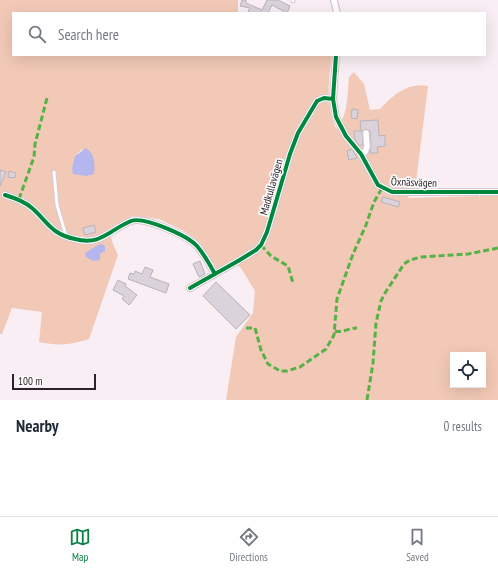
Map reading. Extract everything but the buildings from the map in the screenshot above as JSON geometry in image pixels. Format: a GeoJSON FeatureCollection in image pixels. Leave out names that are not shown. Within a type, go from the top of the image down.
{"type":"FeatureCollection","features":[{"type":"Feature","properties":{"kind":"street"},"geometry":{"type":"LineString","coordinates":[[334,0],[337,12]]}},
{"type":"Feature","properties":{"kind":"street","name":"Öxnäsvägen"},"geometry":{"type":"LineString","coordinates":[[336,56],[333,98],[336,117],[346,136],[361,154],[378,185],[387,190],[498,192]]}},
{"type":"Feature","properties":{"kind":"street","name":"Madkullavägen"},"geometry":{"type":"LineString","coordinates":[[190,288],[256,250],[261,245],[268,232],[290,154],[298,133],[317,101],[324,98],[333,98]]}},
{"type":"Feature","properties":{"kind":"street"},"geometry":{"type":"LineString","coordinates":[[361,154],[365,152],[367,147],[366,132]]}},
{"type":"Feature","properties":{"kind":"street"},"geometry":{"type":"LineString","coordinates":[[5,195],[25,203],[53,230],[66,237],[84,241],[101,239],[130,222],[138,220],[147,221],[194,244],[215,274]]}},
{"type":"Feature","properties":{"kind":"lane"},"geometry":{"type":"LineString","coordinates":[[54,172],[57,205],[66,237]]}},
{"type":"Feature","properties":{"kind":"shaded area"},"geometry":{"type":"Polygon","coordinates":[[[0,0],[238,0],[238,12],[12,12],[12,56],[332,56],[329,101],[336,129],[345,111],[349,77],[354,72],[364,84],[370,110],[380,109],[395,95],[407,88],[421,85],[428,86],[416,182],[408,198],[479,196],[479,199],[480,196],[498,196],[498,400],[226,400],[236,337],[253,313],[255,291],[241,268],[232,261],[217,269],[200,243],[184,231],[159,219],[132,216],[109,230],[118,255],[89,339],[76,343],[64,344],[39,342],[42,312],[12,308],[2,334],[0,334],[0,0]],[[82,149],[75,156],[91,174],[94,174],[82,149]]]}},
{"type":"Feature","properties":{"kind":"water"},"geometry":{"type":"Polygon","coordinates":[[[86,148],[93,156],[94,174],[86,176],[73,174],[72,168],[75,156],[86,148]]]}},
{"type":"Feature","properties":{"kind":"water"},"geometry":{"type":"Polygon","coordinates":[[[102,244],[105,246],[105,251],[100,254],[100,260],[93,261],[86,257],[85,253],[102,244]]]}},
{"type":"Feature","properties":{"kind":"marked path"},"geometry":{"type":"LineString","coordinates":[[19,199],[34,157],[35,144],[47,98]]}},
{"type":"Feature","properties":{"kind":"marked path"},"geometry":{"type":"LineString","coordinates":[[246,328],[255,328],[261,350],[268,364],[280,371],[287,371],[300,367],[326,349],[334,335],[337,299],[374,202],[382,188]]}},
{"type":"Feature","properties":{"kind":"marked path"},"geometry":{"type":"LineString","coordinates":[[261,245],[271,256],[288,266],[293,283]]}},
{"type":"Feature","properties":{"kind":"marked path"},"geometry":{"type":"LineString","coordinates":[[367,400],[373,363],[376,323],[381,301],[404,264],[410,260],[421,257],[468,254],[498,248]]}},
{"type":"Feature","properties":{"kind":"marked path"},"geometry":{"type":"LineString","coordinates":[[335,331],[357,328]]}},
{"type":"Feature","properties":{"kind":"cycle path"},"geometry":{"type":"LineString","coordinates":[[336,56],[333,99],[336,117],[346,136],[361,154],[378,185],[392,192],[498,192]]}},
{"type":"Feature","properties":{"kind":"cycle path"},"geometry":{"type":"LineString","coordinates":[[190,288],[238,261],[256,250],[261,245],[267,232],[290,154],[298,133],[317,101],[324,98],[333,99]]}},
{"type":"Feature","properties":{"kind":"cycle path"},"geometry":{"type":"LineString","coordinates":[[5,195],[26,203],[50,227],[60,234],[84,241],[98,239],[131,221],[137,220],[146,221],[166,228],[185,237],[197,246],[215,274]]}}]}
